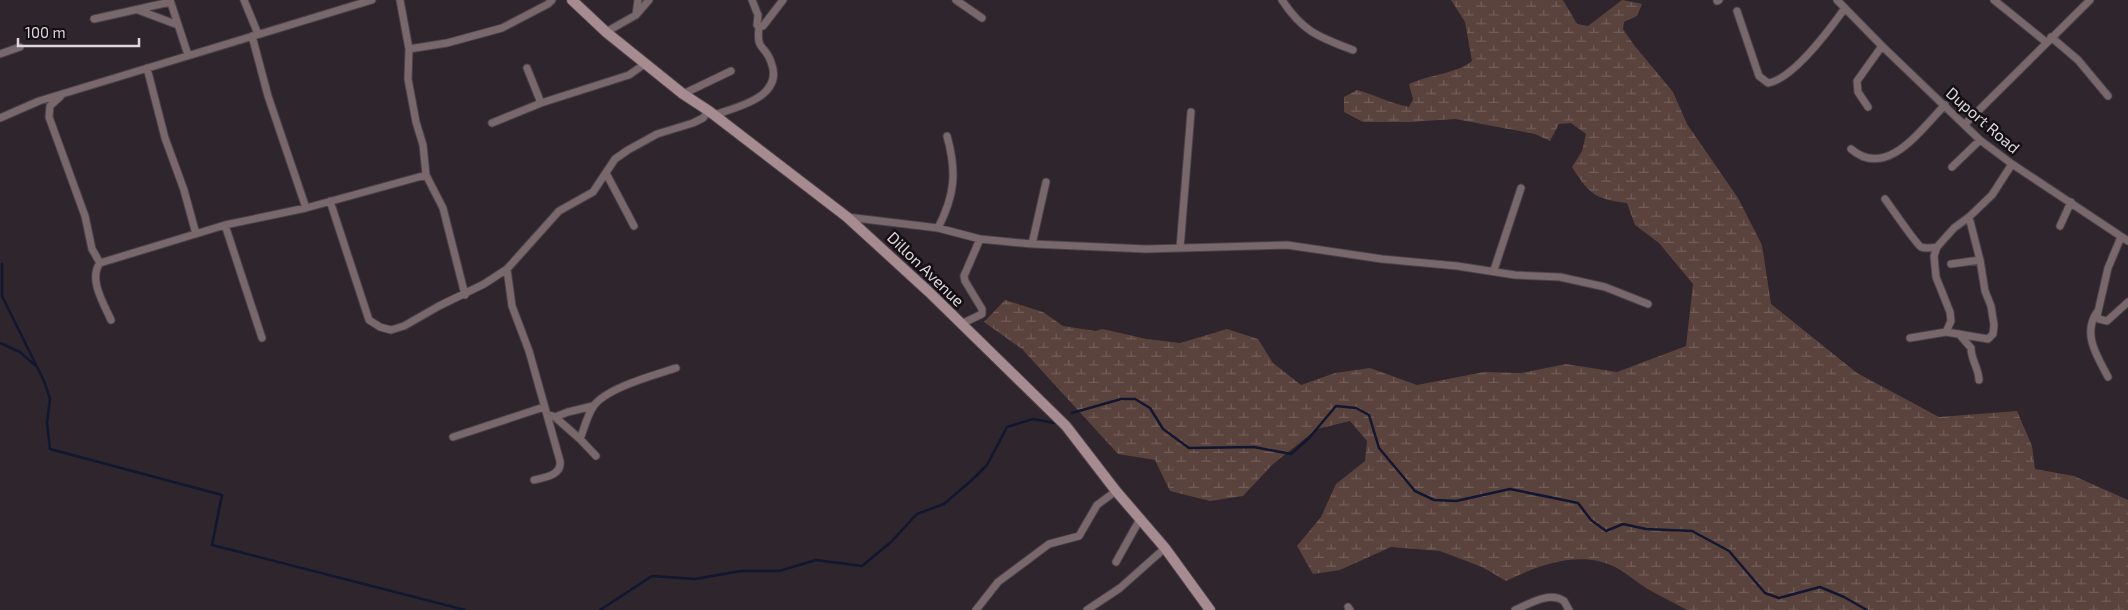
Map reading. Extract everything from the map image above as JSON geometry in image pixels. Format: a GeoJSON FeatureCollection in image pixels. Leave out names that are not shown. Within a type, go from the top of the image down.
{"type":"FeatureCollection","features":[{"type":"Feature","properties":{"kind":"street"},"geometry":{"type":"LineString","coordinates":[[244,0],[255,35],[268,96],[306,208]]}},
{"type":"Feature","properties":{"kind":"street"},"geometry":{"type":"LineString","coordinates":[[0,118],[39,101],[372,0]]}},
{"type":"Feature","properties":{"kind":"street"},"geometry":{"type":"LineString","coordinates":[[400,0],[409,49],[408,79],[416,122],[423,145],[426,175],[443,208],[465,295]]}},
{"type":"Feature","properties":{"kind":"street"},"geometry":{"type":"LineString","coordinates":[[409,49],[447,43],[502,28],[548,4],[552,0]]}},
{"type":"Feature","properties":{"kind":"street","name":"Dillon Avenue"},"geometry":{"type":"LineString","coordinates":[[572,0],[606,32],[683,94],[847,216],[929,292],[1066,426],[1116,491],[1164,548],[1210,610]]}},
{"type":"Feature","properties":{"kind":"street"},"geometry":{"type":"LineString","coordinates":[[636,16],[638,0]]}},
{"type":"Feature","properties":{"kind":"street"},"geometry":{"type":"LineString","coordinates":[[606,32],[636,16],[649,0]]}},
{"type":"Feature","properties":{"kind":"street"},"geometry":{"type":"LineString","coordinates":[[752,0],[758,15],[756,25],[760,27]]}},
{"type":"Feature","properties":{"kind":"street"},"geometry":{"type":"LineString","coordinates":[[330,201],[368,320],[390,330],[404,326],[439,306],[465,295],[507,269],[559,211],[593,192],[615,159],[628,150],[657,134],[693,123],[711,113],[753,102],[772,85],[774,75],[771,61],[759,46],[760,27],[763,26],[783,0]]}},
{"type":"Feature","properties":{"kind":"street"},"geometry":{"type":"LineString","coordinates":[[956,0],[982,18]]}},
{"type":"Feature","properties":{"kind":"street","name":"Duport Road"},"geometry":{"type":"LineString","coordinates":[[1837,0],[1980,140],[2012,164],[2128,241]]}},
{"type":"Feature","properties":{"kind":"street"},"geometry":{"type":"LineString","coordinates":[[1994,0],[2078,60],[2108,96]]}},
{"type":"Feature","properties":{"kind":"street"},"geometry":{"type":"LineString","coordinates":[[1964,124],[2090,0]]}},
{"type":"Feature","properties":{"kind":"street"},"geometry":{"type":"LineString","coordinates":[[94,19],[170,1],[188,55]]}},
{"type":"Feature","properties":{"kind":"street"},"geometry":{"type":"LineString","coordinates":[[1284,1],[1302,26],[1330,41],[1353,50]]}},
{"type":"Feature","properties":{"kind":"street"},"geometry":{"type":"LineString","coordinates":[[1737,11],[1759,76],[1768,83],[1775,82],[1789,72],[1807,55],[1845,8]]}},
{"type":"Feature","properties":{"kind":"street"},"geometry":{"type":"LineString","coordinates":[[138,9],[178,24]]}},
{"type":"Feature","properties":{"kind":"street"},"geometry":{"type":"LineString","coordinates":[[1868,107],[1858,92],[1857,81],[1882,46]]}},
{"type":"Feature","properties":{"kind":"street"},"geometry":{"type":"LineString","coordinates":[[0,54],[20,47]]}},
{"type":"Feature","properties":{"kind":"street"},"geometry":{"type":"LineString","coordinates":[[492,123],[541,103],[629,75],[646,63]]}},
{"type":"Feature","properties":{"kind":"street"},"geometry":{"type":"LineString","coordinates":[[147,68],[165,138],[184,190],[196,234]]}},
{"type":"Feature","properties":{"kind":"street"},"geometry":{"type":"LineString","coordinates":[[528,68],[541,103]]}},
{"type":"Feature","properties":{"kind":"street"},"geometry":{"type":"LineString","coordinates":[[683,94],[731,71]]}},
{"type":"Feature","properties":{"kind":"street"},"geometry":{"type":"LineString","coordinates":[[63,94],[50,106],[49,117],[85,216],[92,249],[100,263]]}},
{"type":"Feature","properties":{"kind":"street"},"geometry":{"type":"LineString","coordinates":[[1851,149],[1861,158],[1875,160],[1890,156],[1909,143],[1944,106]]}},
{"type":"Feature","properties":{"kind":"street"},"geometry":{"type":"LineString","coordinates":[[1180,248],[1191,112]]}},
{"type":"Feature","properties":{"kind":"street"},"geometry":{"type":"LineString","coordinates":[[938,228],[951,199],[954,171],[953,157],[947,136]]}},
{"type":"Feature","properties":{"kind":"street"},"geometry":{"type":"LineString","coordinates":[[1952,167],[1980,140]]}},
{"type":"Feature","properties":{"kind":"street"},"geometry":{"type":"LineString","coordinates":[[1946,332],[1950,321],[1950,312],[1936,277],[1934,256],[1937,247],[1954,228],[1969,218],[1992,195],[2012,164]]}},
{"type":"Feature","properties":{"kind":"street"},"geometry":{"type":"LineString","coordinates":[[606,173],[634,226]]}},
{"type":"Feature","properties":{"kind":"street"},"geometry":{"type":"LineString","coordinates":[[111,320],[96,283],[96,272],[100,263],[226,225],[306,208],[426,175]]}},
{"type":"Feature","properties":{"kind":"street"},"geometry":{"type":"LineString","coordinates":[[1032,244],[1046,182]]}},
{"type":"Feature","properties":{"kind":"street"},"geometry":{"type":"LineString","coordinates":[[1494,270],[1522,188]]}},
{"type":"Feature","properties":{"kind":"street"},"geometry":{"type":"LineString","coordinates":[[1885,199],[1911,233],[1915,243],[1923,248],[1937,247]]}},
{"type":"Feature","properties":{"kind":"street"},"geometry":{"type":"LineString","coordinates":[[2060,226],[2071,202]]}},
{"type":"Feature","properties":{"kind":"street"},"geometry":{"type":"LineString","coordinates":[[847,216],[938,228],[980,239],[1032,244],[1146,249],[1287,244],[1373,258],[1494,270],[1515,275],[1560,277],[1605,287],[1648,304]]}},
{"type":"Feature","properties":{"kind":"street"},"geometry":{"type":"LineString","coordinates":[[1910,338],[1946,332],[1988,339],[1993,334],[1994,325],[1991,306],[1980,270],[1980,260],[1969,218]]}},
{"type":"Feature","properties":{"kind":"street"},"geometry":{"type":"LineString","coordinates":[[226,225],[262,338]]}},
{"type":"Feature","properties":{"kind":"street"},"geometry":{"type":"LineString","coordinates":[[2121,237],[2108,268],[2098,312],[2099,319],[2107,321],[2128,302]]}},
{"type":"Feature","properties":{"kind":"street"},"geometry":{"type":"LineString","coordinates":[[961,324],[982,314],[982,309],[964,281],[980,239]]}},
{"type":"Feature","properties":{"kind":"street"},"geometry":{"type":"LineString","coordinates":[[1951,264],[1980,260]]}},
{"type":"Feature","properties":{"kind":"street"},"geometry":{"type":"LineString","coordinates":[[507,269],[512,306],[522,339],[529,351],[561,466],[551,476],[534,480]]}},
{"type":"Feature","properties":{"kind":"street"},"geometry":{"type":"LineString","coordinates":[[2098,312],[2091,320],[2089,332],[2096,353],[2108,377]]}},
{"type":"Feature","properties":{"kind":"street"},"geometry":{"type":"LineString","coordinates":[[1958,334],[1971,348],[1971,358],[1979,373],[1979,380]]}},
{"type":"Feature","properties":{"kind":"street"},"geometry":{"type":"LineString","coordinates":[[555,417],[593,406],[607,395],[625,385],[676,368]]}},
{"type":"Feature","properties":{"kind":"street"},"geometry":{"type":"LineString","coordinates":[[580,439],[593,406]]}},
{"type":"Feature","properties":{"kind":"street"},"geometry":{"type":"LineString","coordinates":[[453,436],[545,411],[555,417],[580,439],[596,456]]}},
{"type":"Feature","properties":{"kind":"street"},"geometry":{"type":"LineString","coordinates":[[976,610],[998,582],[1049,544],[1079,536],[1097,505],[1116,491]]}},
{"type":"Feature","properties":{"kind":"street"},"geometry":{"type":"LineString","coordinates":[[1116,562],[1140,518]]}},
{"type":"Feature","properties":{"kind":"street"},"geometry":{"type":"LineString","coordinates":[[1086,610],[1120,588],[1137,570],[1164,548]]}},
{"type":"Feature","properties":{"kind":"street"},"geometry":{"type":"LineString","coordinates":[[1515,610],[1539,599],[1552,597],[1564,601],[1569,610]]}},
{"type":"Feature","properties":{"kind":"green space"},"geometry":{"type":"Polygon","coordinates":[[[1451,0],[1563,0],[1577,24],[1588,26],[1622,0],[1642,4],[1637,16],[1624,22],[1623,29],[1673,92],[1687,124],[1738,198],[1762,245],[1771,304],[1857,373],[1939,417],[2017,411],[2032,446],[2035,469],[2074,476],[2128,500],[2128,610],[1687,610],[1648,589],[1617,568],[1603,562],[1589,560],[1560,561],[1506,581],[1482,567],[1440,551],[1391,547],[1340,570],[1313,574],[1297,546],[1321,517],[1336,484],[1365,461],[1367,441],[1350,421],[1317,429],[1273,464],[1243,496],[1210,501],[1170,491],[1155,460],[1118,454],[1022,349],[984,322],[1005,300],[1043,312],[1063,326],[1096,331],[1102,329],[1147,339],[1180,343],[1227,329],[1258,339],[1273,363],[1301,385],[1335,373],[1370,368],[1417,385],[1484,372],[1521,373],[1566,364],[1617,372],[1686,346],[1693,284],[1659,243],[1635,225],[1627,203],[1600,197],[1583,183],[1572,167],[1582,151],[1586,134],[1571,123],[1559,124],[1550,141],[1535,134],[1455,119],[1410,122],[1363,122],[1344,112],[1344,97],[1357,90],[1409,107],[1413,99],[1409,84],[1451,71],[1472,61],[1465,22],[1451,0]]]}},
{"type":"Feature","properties":{"kind":"waterway"},"geometry":{"type":"LineString","coordinates":[[2,264],[2,296],[44,381],[50,399],[47,423],[50,449],[222,495],[212,545],[465,610]]}},
{"type":"Feature","properties":{"kind":"waterway"},"geometry":{"type":"LineString","coordinates":[[0,343],[20,352],[36,366]]}},
{"type":"Feature","properties":{"kind":"waterway"},"geometry":{"type":"LineString","coordinates":[[1072,413],[1121,399],[1135,399],[1150,408],[1163,429],[1189,448],[1254,447],[1291,454],[1309,438],[1336,406],[1356,408],[1369,415],[1379,448],[1415,491],[1434,500],[1456,501],[1510,489],[1578,503],[1591,520],[1606,531],[1623,524],[1646,529],[1692,531],[1729,551],[1765,593],[1779,598],[1820,587],[1844,597],[1867,610]]}},
{"type":"Feature","properties":{"kind":"waterway"},"geometry":{"type":"LineString","coordinates":[[600,610],[652,576],[695,579],[741,571],[779,571],[816,560],[862,566],[891,542],[917,514],[944,504],[973,479],[987,465],[1007,427],[1033,419],[1055,423]]}}]}
